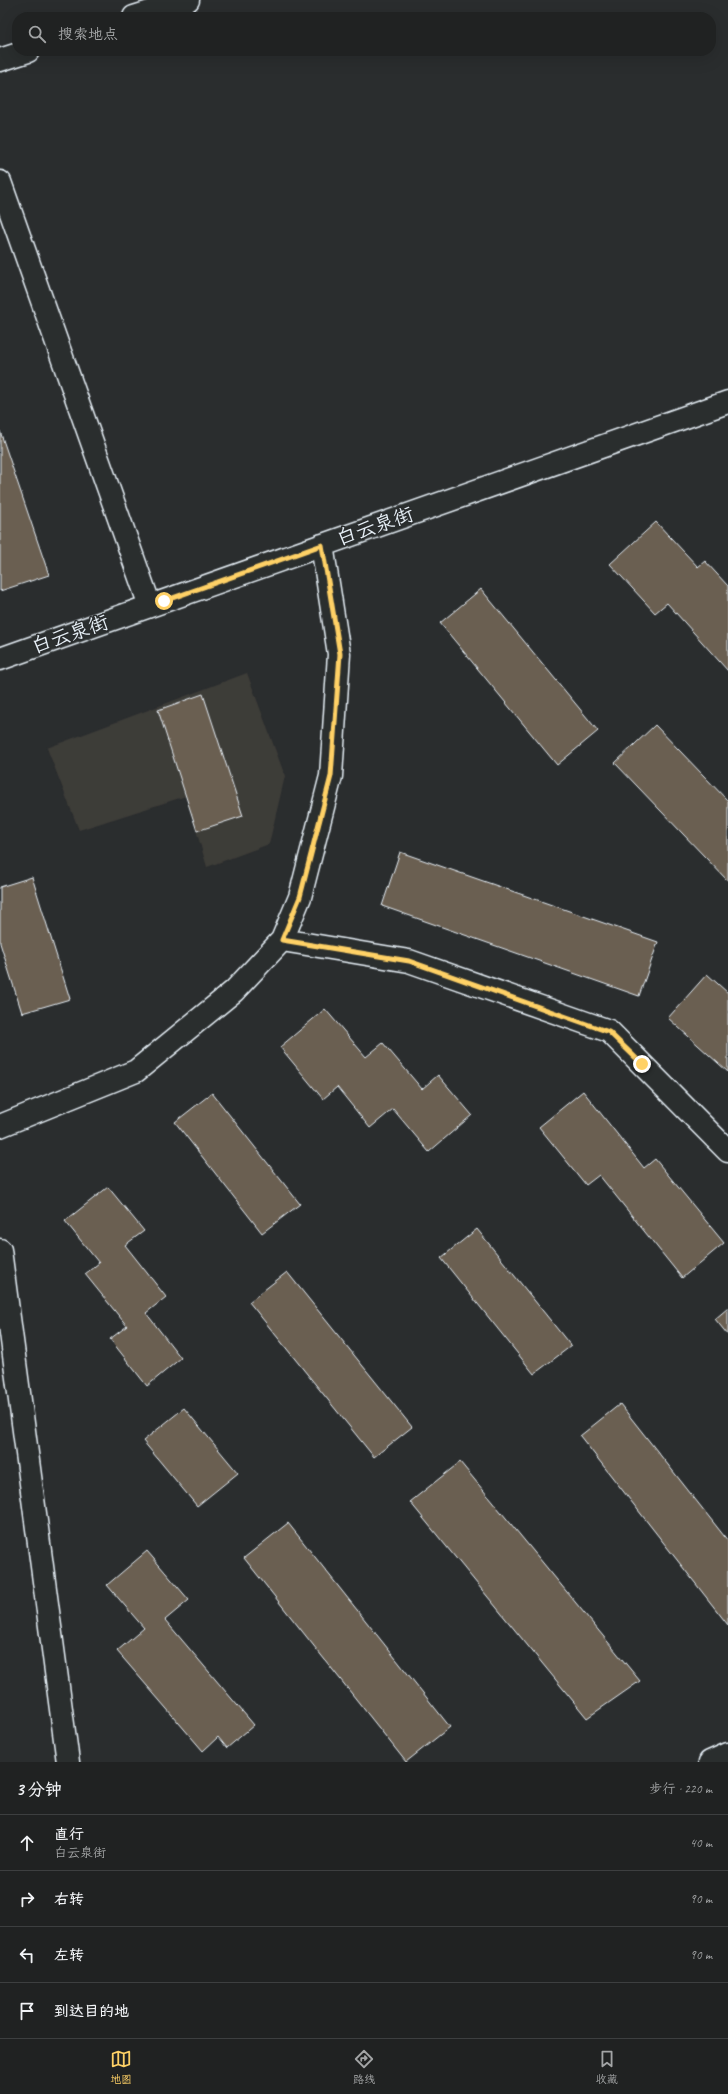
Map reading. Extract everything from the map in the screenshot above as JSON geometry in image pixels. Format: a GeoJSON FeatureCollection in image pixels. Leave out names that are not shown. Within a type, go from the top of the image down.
{"type":"FeatureCollection","features":[{"type":"Feature","properties":{"kind":"street"},"geometry":{"type":"LineString","coordinates":[[150,12],[188,0]]}},
{"type":"Feature","properties":{"kind":"street"},"geometry":{"type":"LineString","coordinates":[[0,60],[12,56]]}},
{"type":"Feature","properties":{"kind":"street"},"geometry":{"type":"LineString","coordinates":[[0,182],[150,606]]}},
{"type":"Feature","properties":{"kind":"street","name":"白云泉街"},"geometry":{"type":"LineString","coordinates":[[0,659],[728,402]]}},
{"type":"Feature","properties":{"kind":"street"},"geometry":{"type":"LineString","coordinates":[[0,1126],[136,1071],[234,991],[282,940],[300,897],[331,776],[340,654],[322,545]]}},
{"type":"Feature","properties":{"kind":"street"},"geometry":{"type":"LineString","coordinates":[[282,940],[409,961],[609,1032],[728,1151]]}},
{"type":"Feature","properties":{"kind":"street"},"geometry":{"type":"LineString","coordinates":[[0,1250],[68,1762]]}},
{"type":"Feature","properties":{"kind":"street"},"geometry":{"type":"LineString","coordinates":[[710,1762],[728,1754]]}},
{"type":"Feature","properties":{"kind":"shaded area"},"geometry":{"type":"Polygon","coordinates":[[[247,673],[285,776],[269,844],[207,867],[186,796],[79,830],[47,748],[247,673]]]}},
{"type":"Feature","properties":{"kind":"building"},"geometry":{"type":"Polygon","coordinates":[[[0,431],[49,575],[0,591],[0,431]]]}},
{"type":"Feature","properties":{"kind":"building"},"geometry":{"type":"Polygon","coordinates":[[[656,522],[698,567],[705,561],[728,586],[728,671],[667,603],[655,613],[610,564],[656,522]]]}},
{"type":"Feature","properties":{"kind":"building"},"geometry":{"type":"Polygon","coordinates":[[[481,589],[598,731],[557,765],[440,623],[481,589]]]}},
{"type":"Feature","properties":{"kind":"building"},"geometry":{"type":"Polygon","coordinates":[[[203,694],[243,816],[197,831],[158,710],[203,694]]]}},
{"type":"Feature","properties":{"kind":"building"},"geometry":{"type":"Polygon","coordinates":[[[655,725],[728,801],[728,881],[615,763],[655,725]]]}},
{"type":"Feature","properties":{"kind":"building"},"geometry":{"type":"Polygon","coordinates":[[[400,852],[658,942],[639,996],[382,906],[400,852]]]}},
{"type":"Feature","properties":{"kind":"building"},"geometry":{"type":"Polygon","coordinates":[[[32,877],[70,999],[22,1013],[0,943],[0,887],[32,877]]]}},
{"type":"Feature","properties":{"kind":"building"},"geometry":{"type":"Polygon","coordinates":[[[707,974],[728,993],[728,1072],[668,1018],[707,974]]]}},
{"type":"Feature","properties":{"kind":"building"},"geometry":{"type":"Polygon","coordinates":[[[325,1009],[366,1057],[383,1043],[422,1089],[438,1075],[472,1115],[429,1152],[393,1109],[370,1128],[337,1087],[323,1099],[280,1047],[325,1009]]]}},
{"type":"Feature","properties":{"kind":"building"},"geometry":{"type":"Polygon","coordinates":[[[583,1091],[644,1168],[655,1159],[724,1243],[682,1278],[599,1175],[586,1185],[539,1127],[583,1091]]]}},
{"type":"Feature","properties":{"kind":"building"},"geometry":{"type":"Polygon","coordinates":[[[212,1093],[300,1204],[262,1233],[175,1122],[212,1093]]]}},
{"type":"Feature","properties":{"kind":"building"},"geometry":{"type":"Polygon","coordinates":[[[108,1187],[144,1231],[125,1245],[166,1297],[146,1313],[181,1358],[147,1386],[110,1339],[127,1326],[85,1274],[99,1263],[65,1221],[108,1187]]]}},
{"type":"Feature","properties":{"kind":"building"},"geometry":{"type":"Polygon","coordinates":[[[477,1229],[571,1346],[534,1374],[441,1258],[477,1229]]]}},
{"type":"Feature","properties":{"kind":"building"},"geometry":{"type":"Polygon","coordinates":[[[287,1272],[412,1427],[374,1457],[249,1302],[287,1272]]]}},
{"type":"Feature","properties":{"kind":"building"},"geometry":{"type":"Polygon","coordinates":[[[728,1308],[728,1335],[715,1319],[728,1308]]]}},
{"type":"Feature","properties":{"kind":"building"},"geometry":{"type":"Polygon","coordinates":[[[620,1404],[728,1541],[728,1625],[580,1436],[620,1404]]]}},
{"type":"Feature","properties":{"kind":"building"},"geometry":{"type":"Polygon","coordinates":[[[184,1408],[238,1473],[197,1506],[143,1441],[184,1408]]]}},
{"type":"Feature","properties":{"kind":"building"},"geometry":{"type":"Polygon","coordinates":[[[460,1462],[640,1681],[587,1718],[410,1502],[460,1462]]]}},
{"type":"Feature","properties":{"kind":"building"},"geometry":{"type":"Polygon","coordinates":[[[288,1523],[450,1727],[406,1762],[244,1558],[288,1523]]]}},
{"type":"Feature","properties":{"kind":"building"},"geometry":{"type":"Polygon","coordinates":[[[147,1551],[189,1600],[165,1620],[254,1725],[227,1748],[218,1737],[203,1751],[117,1651],[144,1628],[107,1585],[147,1551]]]}},
{"type":"Feature","properties":{"kind":"route"},"geometry":{"type":"LineString","coordinates":[[164,601],[322,545],[340,654],[331,776],[300,897],[282,940],[409,961],[609,1032],[642,1064]]}}]}
